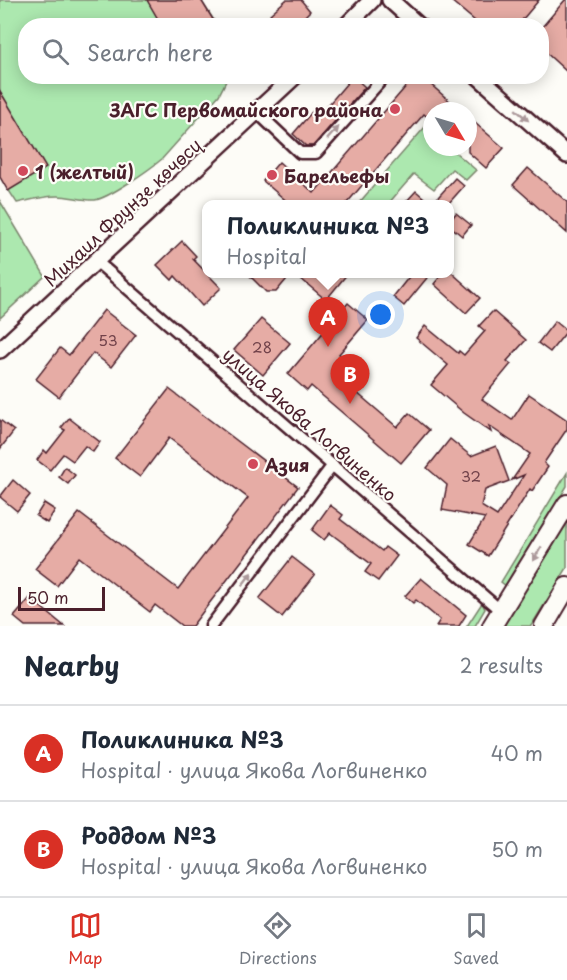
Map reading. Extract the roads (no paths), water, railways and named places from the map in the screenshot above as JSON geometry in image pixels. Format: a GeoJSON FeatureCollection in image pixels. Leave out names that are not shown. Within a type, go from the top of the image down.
{"type":"FeatureCollection","features":[{"type":"Feature","properties":{"kind":"main road"},"geometry":{"type":"LineString","coordinates":[[354,18],[372,0]]}},
{"type":"Feature","properties":{"kind":"main road"},"geometry":{"type":"LineString","coordinates":[[390,0],[410,18]]}},
{"type":"Feature","properties":{"kind":"main road","name":"Михаил Фрунзе көчөсү"},"geometry":{"type":"LineString","coordinates":[[0,350],[287,84]]}},
{"type":"Feature","properties":{"kind":"main road"},"geometry":{"type":"LineString","coordinates":[[487,84],[567,155]]}},
{"type":"Feature","properties":{"kind":"main road"},"geometry":{"type":"LineString","coordinates":[[497,619],[567,504]]}},
{"type":"Feature","properties":{"kind":"main road"},"geometry":{"type":"LineString","coordinates":[[544,626],[567,587]]}},
{"type":"Feature","properties":{"kind":"street"},"geometry":{"type":"LineString","coordinates":[[258,113],[300,153],[316,153],[378,84]]}},
{"type":"Feature","properties":{"kind":"street","name":"улица Якова Логвиненко"},"geometry":{"type":"LineString","coordinates":[[96,261],[333,465],[497,619]]}},
{"type":"Feature","properties":{"kind":"street"},"geometry":{"type":"LineString","coordinates":[[212,626],[333,465]]}},
{"type":"Feature","properties":{"kind":"place","name":"ЗАГС Первомайского района"},"geometry":{"type":"Point","coordinates":[395,109]}},
{"type":"Feature","properties":{"kind":"place","name":"1 (желтый)"},"geometry":{"type":"Point","coordinates":[23,171]}},
{"type":"Feature","properties":{"kind":"place","name":"Барельефы"},"geometry":{"type":"Point","coordinates":[272,175]}},
{"type":"Feature","properties":{"kind":"place","name":"Поликлиника №3"},"geometry":{"type":"Point","coordinates":[328,347]}},
{"type":"Feature","properties":{"kind":"place","name":"Роддом №3"},"geometry":{"type":"Point","coordinates":[350,404]}},
{"type":"Feature","properties":{"kind":"place","name":"Азия"},"geometry":{"type":"Point","coordinates":[253,464]}}]}
